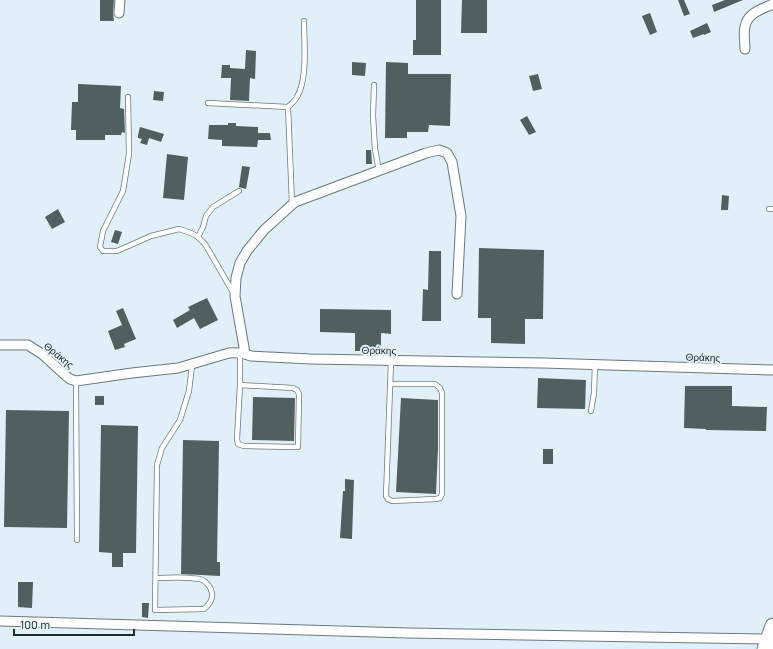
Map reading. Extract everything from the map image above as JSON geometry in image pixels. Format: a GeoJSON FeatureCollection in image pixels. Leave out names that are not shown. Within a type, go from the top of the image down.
{"type":"FeatureCollection","features":[{"type":"Feature","properties":{"kind":"street"},"geometry":{"type":"LineString","coordinates":[[119,13],[120,0]]}},
{"type":"Feature","properties":{"kind":"street"},"geometry":{"type":"LineString","coordinates":[[745,49],[745,27],[748,17],[755,12],[773,4]]}},
{"type":"Feature","properties":{"kind":"street"},"geometry":{"type":"LineString","coordinates":[[243,353],[235,296],[236,278],[240,263],[247,251],[264,230],[295,202],[426,153],[439,150],[447,153],[452,162],[462,216],[457,294]]}},
{"type":"Feature","properties":{"kind":"street","name":"Θράκης"},"geometry":{"type":"LineString","coordinates":[[0,345],[28,346],[42,354],[70,379],[76,381],[178,368],[229,353],[243,353],[251,356],[311,359],[595,364],[773,370]]}},
{"type":"Feature","properties":{"kind":"street"},"geometry":{"type":"LineString","coordinates":[[0,621],[408,633],[770,638]]}},
{"type":"Feature","properties":{"kind":"lane"},"geometry":{"type":"LineString","coordinates":[[292,205],[288,107],[296,98],[301,88],[305,60],[304,21]]}},
{"type":"Feature","properties":{"kind":"lane"},"geometry":{"type":"LineString","coordinates":[[374,85],[373,116],[375,149],[379,171]]}},
{"type":"Feature","properties":{"kind":"lane"},"geometry":{"type":"LineString","coordinates":[[128,97],[128,154],[123,191],[103,231],[100,247],[103,251],[117,251],[151,236],[179,229],[191,232],[205,244],[235,296]]}},
{"type":"Feature","properties":{"kind":"lane"},"geometry":{"type":"LineString","coordinates":[[208,103],[288,107]]}},
{"type":"Feature","properties":{"kind":"lane"},"geometry":{"type":"LineString","coordinates":[[198,237],[206,216],[213,207],[239,191]]}},
{"type":"Feature","properties":{"kind":"lane"},"geometry":{"type":"LineString","coordinates":[[240,385],[296,389],[299,394],[298,447],[244,446],[238,444],[237,439],[240,385],[243,353]]}},
{"type":"Feature","properties":{"kind":"lane"},"geometry":{"type":"LineString","coordinates":[[390,384],[435,384],[440,388],[442,393],[442,494],[440,498],[392,501],[386,496],[390,384],[391,361]]}},
{"type":"Feature","properties":{"kind":"lane"},"geometry":{"type":"LineString","coordinates":[[591,411],[594,394],[595,364]]}},
{"type":"Feature","properties":{"kind":"lane"},"geometry":{"type":"LineString","coordinates":[[156,578],[200,579],[206,583],[212,592],[210,603],[204,609],[155,610],[158,465],[162,448],[180,420],[189,390],[192,365]]}},
{"type":"Feature","properties":{"kind":"lane"},"geometry":{"type":"LineString","coordinates":[[76,381],[77,540]]}},
{"type":"Feature","properties":{"kind":"building"},"geometry":{"type":"Polygon","coordinates":[[[100,0],[114,0],[114,21],[100,21],[100,0]]]}},
{"type":"Feature","properties":{"kind":"building"},"geometry":{"type":"Polygon","coordinates":[[[416,0],[441,0],[441,55],[413,55],[413,40],[416,40],[416,0]]]}},
{"type":"Feature","properties":{"kind":"building"},"geometry":{"type":"Polygon","coordinates":[[[462,0],[487,0],[487,33],[461,33],[462,0]]]}},
{"type":"Feature","properties":{"kind":"building"},"geometry":{"type":"Polygon","coordinates":[[[678,0],[684,0],[690,14],[684,16],[678,0]]]}},
{"type":"Feature","properties":{"kind":"building"},"geometry":{"type":"Polygon","coordinates":[[[725,0],[743,0],[714,12],[712,5],[725,0]]]}},
{"type":"Feature","properties":{"kind":"building"},"geometry":{"type":"Polygon","coordinates":[[[650,13],[657,32],[650,35],[642,16],[650,13]]]}},
{"type":"Feature","properties":{"kind":"building"},"geometry":{"type":"Polygon","coordinates":[[[707,23],[711,32],[693,38],[690,31],[707,23]]]}},
{"type":"Feature","properties":{"kind":"building"},"geometry":{"type":"Polygon","coordinates":[[[246,50],[256,51],[255,79],[250,78],[249,101],[230,100],[231,78],[221,78],[222,65],[230,65],[230,68],[245,69],[246,50]]]}},
{"type":"Feature","properties":{"kind":"building"},"geometry":{"type":"Polygon","coordinates":[[[352,62],[366,63],[365,76],[352,75],[352,62]]]}},
{"type":"Feature","properties":{"kind":"building"},"geometry":{"type":"Polygon","coordinates":[[[386,62],[408,63],[408,74],[451,74],[450,126],[429,125],[428,132],[407,132],[407,138],[385,138],[386,62]]]}},
{"type":"Feature","properties":{"kind":"building"},"geometry":{"type":"Polygon","coordinates":[[[538,74],[542,89],[533,91],[529,76],[538,74]]]}},
{"type":"Feature","properties":{"kind":"building"},"geometry":{"type":"Polygon","coordinates":[[[78,84],[121,86],[120,108],[124,109],[125,133],[122,132],[121,135],[105,135],[105,140],[76,140],[76,130],[71,130],[72,102],[78,102],[78,84]]]}},
{"type":"Feature","properties":{"kind":"building"},"geometry":{"type":"Polygon","coordinates":[[[154,91],[164,92],[163,101],[153,100],[154,91]]]}},
{"type":"Feature","properties":{"kind":"building"},"geometry":{"type":"Polygon","coordinates":[[[527,116],[536,132],[529,135],[520,120],[527,116]]]}},
{"type":"Feature","properties":{"kind":"building"},"geometry":{"type":"Polygon","coordinates":[[[228,123],[236,123],[236,126],[258,127],[258,133],[270,133],[271,140],[258,140],[257,147],[222,146],[222,140],[208,139],[209,125],[228,125],[228,123]]]}},
{"type":"Feature","properties":{"kind":"building"},"geometry":{"type":"Polygon","coordinates":[[[140,127],[164,134],[161,142],[149,138],[147,145],[140,143],[142,139],[138,138],[138,135],[140,127]]]}},
{"type":"Feature","properties":{"kind":"building"},"geometry":{"type":"Polygon","coordinates":[[[366,150],[371,150],[372,164],[366,164],[366,150]]]}},
{"type":"Feature","properties":{"kind":"building"},"geometry":{"type":"Polygon","coordinates":[[[167,154],[188,157],[184,200],[163,198],[167,154]]]}},
{"type":"Feature","properties":{"kind":"building"},"geometry":{"type":"Polygon","coordinates":[[[242,166],[250,167],[246,189],[239,187],[242,166]]]}},
{"type":"Feature","properties":{"kind":"building"},"geometry":{"type":"Polygon","coordinates":[[[722,195],[729,196],[728,210],[721,210],[722,195]]]}},
{"type":"Feature","properties":{"kind":"building"},"geometry":{"type":"Polygon","coordinates":[[[58,209],[65,222],[52,229],[45,217],[58,209]]]}},
{"type":"Feature","properties":{"kind":"building"},"geometry":{"type":"Polygon","coordinates":[[[115,230],[122,232],[118,244],[111,242],[115,230]]]}},
{"type":"Feature","properties":{"kind":"building"},"geometry":{"type":"Polygon","coordinates":[[[479,248],[544,250],[543,319],[525,319],[525,344],[491,343],[491,318],[478,318],[479,248]]]}},
{"type":"Feature","properties":{"kind":"building"},"geometry":{"type":"Polygon","coordinates":[[[429,251],[441,251],[441,321],[422,321],[423,289],[428,290],[429,251]]]}},
{"type":"Feature","properties":{"kind":"building"},"geometry":{"type":"Polygon","coordinates":[[[207,298],[218,320],[200,329],[194,318],[177,328],[173,320],[190,310],[188,307],[207,298]]]}},
{"type":"Feature","properties":{"kind":"building"},"geometry":{"type":"Polygon","coordinates":[[[123,308],[136,339],[124,344],[125,347],[115,350],[108,331],[122,325],[116,311],[123,308]]]}},
{"type":"Feature","properties":{"kind":"building"},"geometry":{"type":"Polygon","coordinates":[[[320,309],[391,310],[391,334],[381,333],[381,351],[355,351],[355,333],[320,332],[320,309]]]}},
{"type":"Feature","properties":{"kind":"building"},"geometry":{"type":"Polygon","coordinates":[[[538,378],[586,380],[585,409],[537,408],[538,378]]]}},
{"type":"Feature","properties":{"kind":"building"},"geometry":{"type":"Polygon","coordinates":[[[685,386],[732,386],[732,406],[767,407],[766,431],[684,428],[685,386]]]}},
{"type":"Feature","properties":{"kind":"building"},"geometry":{"type":"Polygon","coordinates":[[[95,396],[104,396],[104,405],[95,405],[95,396]]]}},
{"type":"Feature","properties":{"kind":"building"},"geometry":{"type":"Polygon","coordinates":[[[253,397],[295,398],[294,441],[252,440],[253,397]]]}},
{"type":"Feature","properties":{"kind":"building"},"geometry":{"type":"Polygon","coordinates":[[[401,398],[438,400],[436,494],[396,492],[401,398]]]}},
{"type":"Feature","properties":{"kind":"building"},"geometry":{"type":"Polygon","coordinates":[[[6,410],[69,411],[67,528],[4,527],[6,410]]]}},
{"type":"Feature","properties":{"kind":"building"},"geometry":{"type":"Polygon","coordinates":[[[101,425],[138,426],[136,553],[123,553],[123,567],[112,567],[112,553],[99,552],[101,425]]]}},
{"type":"Feature","properties":{"kind":"building"},"geometry":{"type":"Polygon","coordinates":[[[183,440],[219,441],[217,562],[220,562],[220,576],[181,574],[183,440]]]}},
{"type":"Feature","properties":{"kind":"building"},"geometry":{"type":"Polygon","coordinates":[[[543,449],[553,449],[553,464],[543,464],[543,449]]]}},
{"type":"Feature","properties":{"kind":"building"},"geometry":{"type":"Polygon","coordinates":[[[345,479],[354,480],[352,539],[340,538],[345,479]]]}},
{"type":"Feature","properties":{"kind":"building"},"geometry":{"type":"Polygon","coordinates":[[[18,582],[33,582],[32,608],[18,607],[18,582]]]}},
{"type":"Feature","properties":{"kind":"building"},"geometry":{"type":"Polygon","coordinates":[[[142,603],[149,603],[148,618],[142,617],[142,603]]]}}]}
